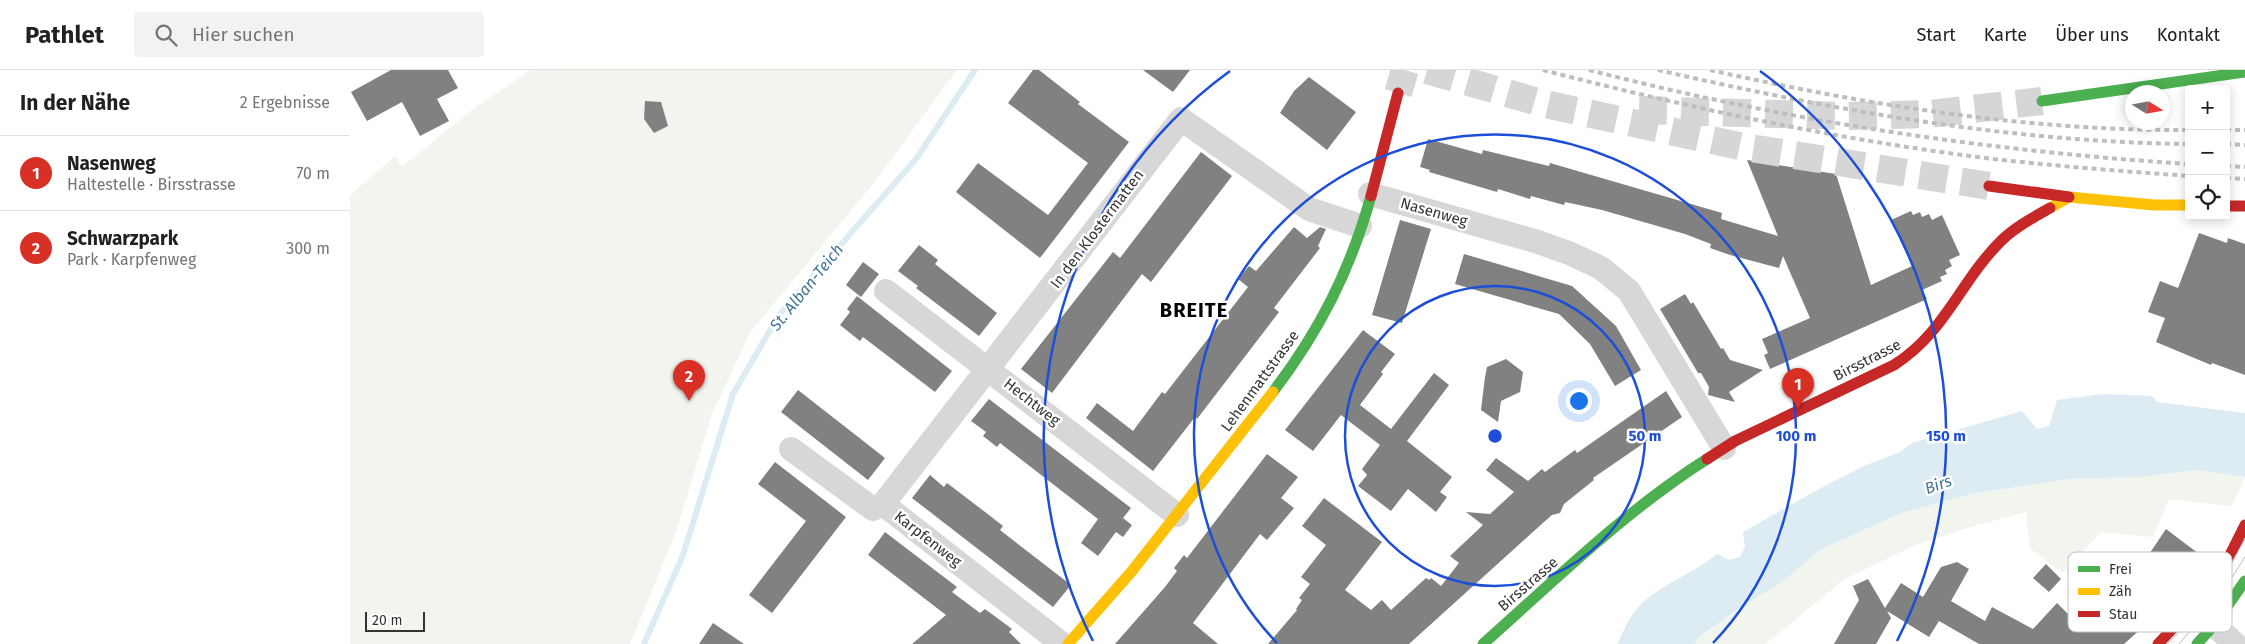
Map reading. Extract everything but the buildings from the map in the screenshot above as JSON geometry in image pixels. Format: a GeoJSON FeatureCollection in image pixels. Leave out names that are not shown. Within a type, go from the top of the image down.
{"type":"FeatureCollection","features":[{"type":"Feature","properties":{"kind":"main road"},"geometry":{"type":"LineString","coordinates":[[2166,85],[2245,72]]}},
{"type":"Feature","properties":{"kind":"main road"},"geometry":{"type":"LineString","coordinates":[[2166,85],[2245,84]]}},
{"type":"Feature","properties":{"kind":"main road"},"geometry":{"type":"LineString","coordinates":[[2042,101],[2125,90]]}},
{"type":"Feature","properties":{"kind":"main road","name":"Lehenmattstrasse"},"geometry":{"type":"LineString","coordinates":[[1068,644],[1177,515],[1287,373],[1333,301],[1370,194],[1398,93]]}},
{"type":"Feature","properties":{"kind":"main road"},"geometry":{"type":"LineString","coordinates":[[1989,186],[2069,197],[2185,206]]}},
{"type":"Feature","properties":{"kind":"main road","name":"Birsstrasse"},"geometry":{"type":"LineString","coordinates":[[1482,644],[1594,545],[1683,474],[1724,448],[1798,409],[1894,365],[1913,353],[1938,328],[1980,265],[2003,239],[2036,216],[2069,197]]}},
{"type":"Feature","properties":{"kind":"main road"},"geometry":{"type":"LineString","coordinates":[[2230,206],[2245,206]]}},
{"type":"Feature","properties":{"kind":"main road"},"geometry":{"type":"LineString","coordinates":[[2232,552],[2245,525]]}},
{"type":"Feature","properties":{"kind":"main road"},"geometry":{"type":"LineString","coordinates":[[2232,599],[2245,581]]}},
{"type":"Feature","properties":{"kind":"main road"},"geometry":{"type":"LineString","coordinates":[[2158,644],[2169,632]]}},
{"type":"Feature","properties":{"kind":"main road"},"geometry":{"type":"LineString","coordinates":[[2197,644],[2208,632]]}},
{"type":"Feature","properties":{"kind":"street","name":"In den Klostermatten"},"geometry":{"type":"LineString","coordinates":[[884,504],[1181,119],[1308,209],[1360,226]]}},
{"type":"Feature","properties":{"kind":"street","name":"Nasenweg"},"geometry":{"type":"LineString","coordinates":[[1370,194],[1535,241],[1569,253],[1602,268],[1629,291],[1724,448]]}},
{"type":"Feature","properties":{"kind":"street","name":"Hechtweg"},"geometry":{"type":"LineString","coordinates":[[886,291],[990,369],[1177,515]]}},
{"type":"Feature","properties":{"kind":"street","name":"Karpfenweg"},"geometry":{"type":"LineString","coordinates":[[791,449],[873,510],[884,504],[1062,644]]}},
{"type":"Feature","properties":{"kind":"street"},"geometry":{"type":"LineString","coordinates":[[2221,632],[2234,644]]}},
{"type":"Feature","properties":{"kind":"shaded area"},"geometry":{"type":"Polygon","coordinates":[[[531,70],[957,70],[869,189],[751,331],[712,414],[676,532],[630,644],[350,644],[350,195],[395,156],[402,167],[473,109],[531,70]]]}},
{"type":"Feature","properties":{"kind":"shaded area"},"geometry":{"type":"Polygon","coordinates":[[[2197,470],[2245,477],[2232,506],[2169,499],[2153,537],[2101,532],[2082,552],[2068,552],[2068,567],[2062,573],[2030,548],[2026,512],[1963,529],[1911,547],[1845,579],[1765,644],[1695,644],[1699,638],[1744,605],[1781,583],[1820,550],[1901,513],[1969,495],[2068,479],[2139,477],[2197,470]]]}},
{"type":"Feature","properties":{"kind":"water","name":"Birs"},"geometry":{"type":"Polygon","coordinates":[[[2103,394],[2152,396],[2157,402],[2245,413],[2245,477],[2197,470],[2139,477],[2068,479],[1972,494],[1901,513],[1820,550],[1781,583],[1744,605],[1699,637],[1695,644],[1617,644],[1633,614],[1644,601],[1717,554],[1729,560],[1740,557],[1745,547],[1743,532],[1819,489],[1864,466],[1900,452],[1912,443],[2022,411],[2037,429],[2049,426],[2057,400],[2103,394]]]}},
{"type":"Feature","properties":{"kind":"waterway","name":"St. Alban-Teich"},"geometry":{"type":"LineString","coordinates":[[644,644],[683,555],[733,394],[779,315],[916,159],[975,70]]}},
{"type":"Feature","properties":{"kind":"tunnel"},"geometry":{"type":"LineString","coordinates":[[1398,93],[1405,70]]}},
{"type":"Feature","properties":{"kind":"tunnel"},"geometry":{"type":"LineString","coordinates":[[1427,70],[1545,104],[1744,147],[1989,186]]}},
{"type":"Feature","properties":{"kind":"tunnel"},"geometry":{"type":"LineString","coordinates":[[1639,110],[1847,116],[1929,114],[2042,101]]}},
{"type":"Feature","properties":{"kind":"tram line"},"geometry":{"type":"LineString","coordinates":[[2232,561],[2245,539]]}},
{"type":"Feature","properties":{"kind":"tram line"},"geometry":{"type":"LineString","coordinates":[[2232,577],[2245,557]]}},
{"type":"Feature","properties":{"kind":"tram line"},"geometry":{"type":"LineString","coordinates":[[2167,644],[2179,632]]}},
{"type":"Feature","properties":{"kind":"tram line"},"geometry":{"type":"LineString","coordinates":[[2179,644],[2189,632]]}},
{"type":"Feature","properties":{"kind":"railway"},"geometry":{"type":"LineString","coordinates":[[1543,70],[1708,110],[1874,142],[2010,161],[2185,176]]}},
{"type":"Feature","properties":{"kind":"railway"},"geometry":{"type":"LineString","coordinates":[[1589,70],[1737,104],[1887,131],[2037,151],[2185,164]]}},
{"type":"Feature","properties":{"kind":"railway"},"geometry":{"type":"LineString","coordinates":[[1658,70],[1789,98],[1921,121],[2055,137],[2185,144]]}},
{"type":"Feature","properties":{"kind":"railway"},"geometry":{"type":"LineString","coordinates":[[1710,70],[1828,94],[1948,114],[2068,126],[2185,130]]}},
{"type":"Feature","properties":{"kind":"railway"},"geometry":{"type":"LineString","coordinates":[[2230,130],[2245,130]]}},
{"type":"Feature","properties":{"kind":"railway"},"geometry":{"type":"LineString","coordinates":[[2230,144],[2245,145]]}},
{"type":"Feature","properties":{"kind":"railway"},"geometry":{"type":"LineString","coordinates":[[2230,166],[2245,167]]}},
{"type":"Feature","properties":{"kind":"railway"},"geometry":{"type":"LineString","coordinates":[[2230,178],[2245,179]]}},
{"type":"Feature","properties":{"kind":"traffic: fast"},"geometry":{"type":"LineString","coordinates":[[2042,101],[2245,72]]}},
{"type":"Feature","properties":{"kind":"traffic: fast"},"geometry":{"type":"LineString","coordinates":[[1273,392],[1305,346],[1332,299],[1353,250],[1371,196]]}},
{"type":"Feature","properties":{"kind":"traffic: fast"},"geometry":{"type":"LineString","coordinates":[[1483,644],[1619,524],[1677,479],[1707,459]]}},
{"type":"Feature","properties":{"kind":"traffic: fast"},"geometry":{"type":"LineString","coordinates":[[2232,599],[2245,581]]}},
{"type":"Feature","properties":{"kind":"traffic: fast"},"geometry":{"type":"LineString","coordinates":[[2197,644],[2208,632]]}},
{"type":"Feature","properties":{"kind":"traffic: slow"},"geometry":{"type":"LineString","coordinates":[[2050,208],[2069,197],[2154,205],[2185,205]]}},
{"type":"Feature","properties":{"kind":"traffic: slow"},"geometry":{"type":"LineString","coordinates":[[1068,644],[1132,571],[1273,392]]}},
{"type":"Feature","properties":{"kind":"traffic: jam"},"geometry":{"type":"LineString","coordinates":[[1371,196],[1398,93]]}},
{"type":"Feature","properties":{"kind":"traffic: jam"},"geometry":{"type":"LineString","coordinates":[[1989,186],[2069,197]]}},
{"type":"Feature","properties":{"kind":"traffic: jam"},"geometry":{"type":"LineString","coordinates":[[2230,206],[2245,206]]}},
{"type":"Feature","properties":{"kind":"traffic: jam"},"geometry":{"type":"LineString","coordinates":[[1707,459],[1735,441],[1894,365],[1912,352],[1940,322],[1987,256],[2002,240],[2050,208]]}},
{"type":"Feature","properties":{"kind":"traffic: jam"},"geometry":{"type":"LineString","coordinates":[[2232,552],[2245,525]]}},
{"type":"Feature","properties":{"kind":"traffic: jam"},"geometry":{"type":"LineString","coordinates":[[2158,644],[2169,632]]}},
{"type":"Feature","properties":{"kind":"place","name":"Schwarzpark"},"geometry":{"type":"Point","coordinates":[689,401]}},
{"type":"Feature","properties":{"kind":"place","name":"Nasenweg"},"geometry":{"type":"Point","coordinates":[1798,409]}},
{"type":"Feature","properties":{"kind":"district","name":"BREITE"},"geometry":{"type":"Point","coordinates":[1194,310]}}]}
